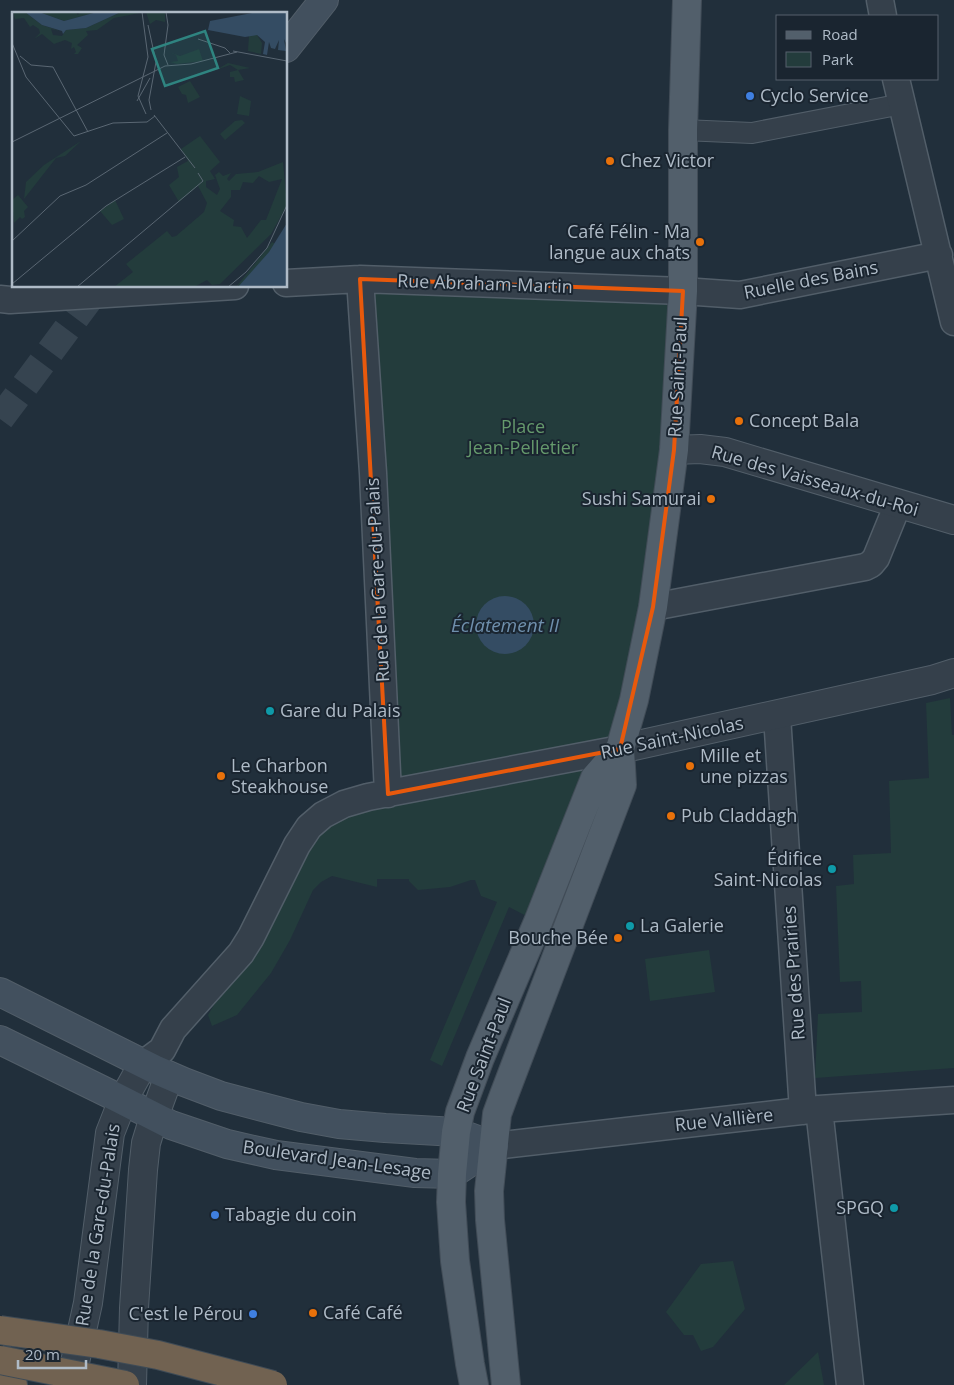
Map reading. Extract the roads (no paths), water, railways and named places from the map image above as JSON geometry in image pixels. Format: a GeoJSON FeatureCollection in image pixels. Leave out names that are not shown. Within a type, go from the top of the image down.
{"type":"FeatureCollection","features":[{"type":"Feature","properties":{"kind":"highway"},"geometry":{"type":"LineString","coordinates":[[0,1330],[99,1344],[158,1355],[273,1385]]}},
{"type":"Feature","properties":{"kind":"highway"},"geometry":{"type":"LineString","coordinates":[[0,1360],[125,1385]]}},
{"type":"Feature","properties":{"kind":"highway"},"geometry":{"type":"LineString","coordinates":[[0,1382],[13,1385]]}},
{"type":"Feature","properties":{"kind":"main road"},"geometry":{"type":"LineString","coordinates":[[288,45],[324,0]]}},
{"type":"Feature","properties":{"kind":"main road","name":"Rue Saint-Paul"},"geometry":{"type":"LineString","coordinates":[[506,1385],[490,1220],[489,1190],[497,1114],[622,785],[620,749],[634,700],[653,608],[674,450],[683,291],[683,130],[687,0]]}},
{"type":"Feature","properties":{"kind":"main road","name":"Rue Saint-Paul"},"geometry":{"type":"LineString","coordinates":[[474,1385],[455,1261],[451,1202],[456,1132],[460,1112],[595,778],[620,749]]}},
{"type":"Feature","properties":{"kind":"main road","name":"Boulevard Jean-Lesage"},"geometry":{"type":"LineString","coordinates":[[0,992],[153,1057],[169,1076],[221,1096],[302,1117],[339,1124],[456,1132],[494,1146]]}},
{"type":"Feature","properties":{"kind":"main road","name":"Boulevard Jean-Lesage"},"geometry":{"type":"LineString","coordinates":[[0,1040],[171,1125],[227,1144],[276,1155],[415,1173],[452,1174],[494,1146]]}},
{"type":"Feature","properties":{"kind":"street"},"geometry":{"type":"LineString","coordinates":[[880,0],[883,15]]}},
{"type":"Feature","properties":{"kind":"street"},"geometry":{"type":"LineString","coordinates":[[683,130],[752,133],[899,91],[954,322]]}},
{"type":"Feature","properties":{"kind":"street","name":"Ruelle des Bains"},"geometry":{"type":"LineString","coordinates":[[683,291],[740,295],[938,256]]}},
{"type":"Feature","properties":{"kind":"street","name":"Rue Abraham-Martin"},"geometry":{"type":"LineString","coordinates":[[288,283],[360,279],[683,291]]}},
{"type":"Feature","properties":{"kind":"street","name":"Rue de la Gare-du-Palais"},"geometry":{"type":"LineString","coordinates":[[70,1385],[88,1303],[110,1133],[123,1100],[180,1020],[242,953],[297,844],[309,828],[323,815],[344,804],[388,794],[373,473],[360,279]]}},
{"type":"Feature","properties":{"kind":"street"},"geometry":{"type":"LineString","coordinates":[[0,299],[202,288]]}},
{"type":"Feature","properties":{"kind":"street","name":"Rue des Vaisseaux-du-Roi"},"geometry":{"type":"LineString","coordinates":[[674,450],[700,449],[725,452],[954,520]]}},
{"type":"Feature","properties":{"kind":"street"},"geometry":{"type":"LineString","coordinates":[[653,608],[865,567],[876,558],[898,504]]}},
{"type":"Feature","properties":{"kind":"street","name":"Rue Saint-Nicolas"},"geometry":{"type":"LineString","coordinates":[[388,794],[777,716],[932,680],[954,673]]}},
{"type":"Feature","properties":{"kind":"street","name":"Rue des Prairies"},"geometry":{"type":"LineString","coordinates":[[777,716],[811,1110],[850,1385]]}},
{"type":"Feature","properties":{"kind":"street","name":"Rue de la Gare-du-Palais"},"geometry":{"type":"LineString","coordinates":[[132,1385],[134,1308],[146,1143],[169,1076]]}},
{"type":"Feature","properties":{"kind":"street","name":"Rue Vallière"},"geometry":{"type":"LineString","coordinates":[[494,1146],[811,1110],[954,1100]]}},
{"type":"Feature","properties":{"kind":"water","name":"Éclatement II"},"geometry":{"type":"Polygon","coordinates":[[[505,596],[516,598],[529,609],[534,625],[532,636],[521,649],[505,654],[494,652],[481,641],[476,625],[478,614],[489,601],[505,596]]]}},
{"type":"Feature","properties":{"kind":"tunnel"},"geometry":{"type":"LineString","coordinates":[[0,419],[98,288]]}},
{"type":"Feature","properties":{"kind":"place","name":"Cyclo Service"},"geometry":{"type":"Point","coordinates":[750,96]}},
{"type":"Feature","properties":{"kind":"place","name":"Chez Victor"},"geometry":{"type":"Point","coordinates":[610,161]}},
{"type":"Feature","properties":{"kind":"place","name":"Café Félin - Ma langue aux chats"},"geometry":{"type":"Point","coordinates":[700,242]}},
{"type":"Feature","properties":{"kind":"place","name":"Concept Bala"},"geometry":{"type":"Point","coordinates":[739,421]}},
{"type":"Feature","properties":{"kind":"place","name":"Sushi Samurai"},"geometry":{"type":"Point","coordinates":[711,499]}},
{"type":"Feature","properties":{"kind":"place","name":"Gare du Palais"},"geometry":{"type":"Point","coordinates":[270,711]}},
{"type":"Feature","properties":{"kind":"place","name":"Mille et une pizzas"},"geometry":{"type":"Point","coordinates":[690,766]}},
{"type":"Feature","properties":{"kind":"place","name":"Le Charbon Steakhouse"},"geometry":{"type":"Point","coordinates":[221,776]}},
{"type":"Feature","properties":{"kind":"place","name":"Pub Claddagh"},"geometry":{"type":"Point","coordinates":[671,816]}},
{"type":"Feature","properties":{"kind":"place","name":"Édifice Saint-Nicolas"},"geometry":{"type":"Point","coordinates":[832,869]}},
{"type":"Feature","properties":{"kind":"place","name":"La Galerie"},"geometry":{"type":"Point","coordinates":[630,926]}},
{"type":"Feature","properties":{"kind":"place","name":"Bouche Bée"},"geometry":{"type":"Point","coordinates":[618,938]}},
{"type":"Feature","properties":{"kind":"place","name":"SPGQ"},"geometry":{"type":"Point","coordinates":[894,1208]}},
{"type":"Feature","properties":{"kind":"place","name":"Tabagie du coin"},"geometry":{"type":"Point","coordinates":[215,1215]}},
{"type":"Feature","properties":{"kind":"place","name":"Café Café"},"geometry":{"type":"Point","coordinates":[313,1313]}},
{"type":"Feature","properties":{"kind":"place","name":"C'est le Pérou"},"geometry":{"type":"Point","coordinates":[253,1314]}},
{"type":"Feature","properties":{"kind":"park label","name":"Place Jean-Pelletier"},"geometry":{"type":"Point","coordinates":[523,437]}}]}
